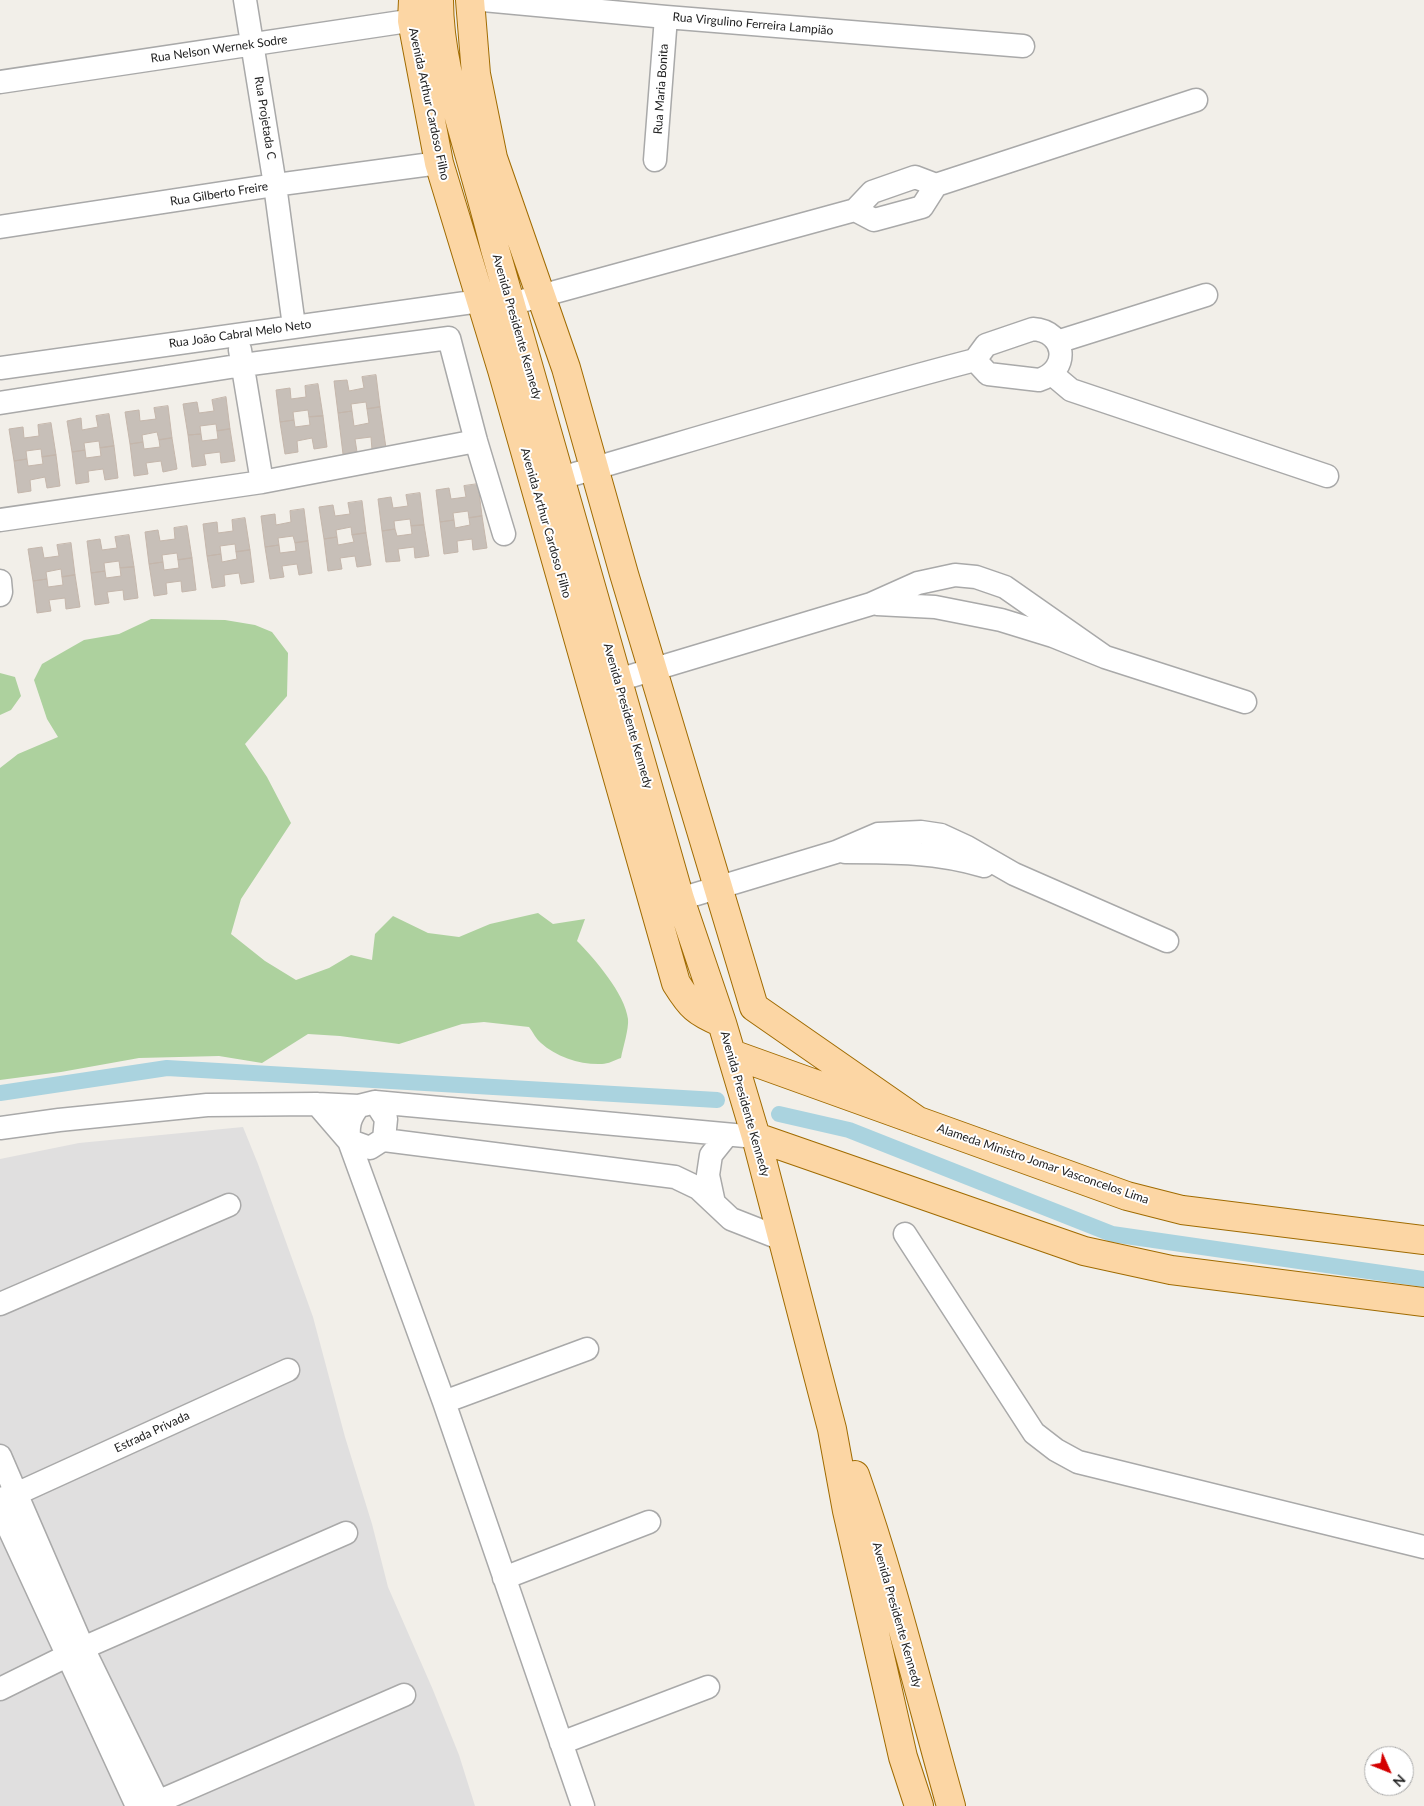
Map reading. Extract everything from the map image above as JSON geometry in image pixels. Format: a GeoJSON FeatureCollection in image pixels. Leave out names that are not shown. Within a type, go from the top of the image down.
{"type":"FeatureCollection","features":[{"type":"Feature","properties":{"kind":"main road"},"geometry":{"type":"LineString","coordinates":[[470,0],[476,74],[493,158],[566,368],[754,1007],[918,1121]]}},
{"type":"Feature","properties":{"kind":"main road","name":"Avenida Presidente Kennedy"},"geometry":{"type":"LineString","coordinates":[[439,8],[448,80],[511,304],[514,366],[561,478],[680,899],[732,1054],[756,1137],[832,1429],[847,1511],[904,1758],[918,1806]]}},
{"type":"Feature","properties":{"kind":"main road","name":"Avenida Arthur Cardoso Filho"},"geometry":{"type":"LineString","coordinates":[[413,11],[439,163],[480,301],[514,366],[676,983],[690,1004],[702,1015],[722,1024]]}},
{"type":"Feature","properties":{"kind":"main road","name":"Alameda Ministro Jomar Vasconcelos Lima"},"geometry":{"type":"LineString","coordinates":[[732,1054],[1128,1196],[1182,1210],[1424,1240]]}},
{"type":"Feature","properties":{"kind":"main road"},"geometry":{"type":"LineString","coordinates":[[756,1137],[1092,1253],[1171,1270],[1424,1302]]}},
{"type":"Feature","properties":{"kind":"main road","name":"Avenida Presidente Kennedy"},"geometry":{"type":"LineString","coordinates":[[832,1429],[853,1472],[865,1504],[950,1806]]}},
{"type":"Feature","properties":{"kind":"street","name":"Rua Projetada C"},"geometry":{"type":"LineString","coordinates":[[245,0],[275,185],[294,326]]}},
{"type":"Feature","properties":{"kind":"street","name":"Rua Virgulino Ferreira Lampião"},"geometry":{"type":"LineString","coordinates":[[483,0],[1023,46]]}},
{"type":"Feature","properties":{"kind":"street","name":"Rua Nelson Wernek Sodre"},"geometry":{"type":"LineString","coordinates":[[0,82],[253,45],[413,11],[439,8]]}},
{"type":"Feature","properties":{"kind":"street","name":"Rua Maria Bonita"},"geometry":{"type":"LineString","coordinates":[[655,160],[666,17]]}},
{"type":"Feature","properties":{"kind":"street"},"geometry":{"type":"LineString","coordinates":[[855,210],[874,220],[922,207],[936,186],[1196,100]]}},
{"type":"Feature","properties":{"kind":"street","name":"Rua Gilberto Freire"},"geometry":{"type":"LineString","coordinates":[[0,227],[275,185],[439,163]]}},
{"type":"Feature","properties":{"kind":"street"},"geometry":{"type":"LineString","coordinates":[[511,304],[855,210],[872,192],[915,177],[936,186]]}},
{"type":"Feature","properties":{"kind":"street"},"geometry":{"type":"LineString","coordinates":[[468,258],[495,249]]}},
{"type":"Feature","properties":{"kind":"street"},"geometry":{"type":"LineString","coordinates":[[1057,342],[1206,295]]}},
{"type":"Feature","properties":{"kind":"street","name":"Rua João Cabral Melo Neto"},"geometry":{"type":"LineString","coordinates":[[0,368],[480,301]]}},
{"type":"Feature","properties":{"kind":"street"},"geometry":{"type":"LineString","coordinates":[[561,478],[796,408],[975,360],[986,345],[1033,329],[1047,331],[1057,342],[1061,356],[1057,369],[1052,374],[1039,380],[988,374],[975,360]]}},
{"type":"Feature","properties":{"kind":"street"},"geometry":{"type":"LineString","coordinates":[[236,334],[243,365],[262,482]]}},
{"type":"Feature","properties":{"kind":"street"},"geometry":{"type":"LineString","coordinates":[[0,403],[243,365],[449,338],[476,441],[504,534]]}},
{"type":"Feature","properties":{"kind":"street"},"geometry":{"type":"LineString","coordinates":[[1052,374],[1071,390],[1327,476]]}},
{"type":"Feature","properties":{"kind":"street"},"geometry":{"type":"LineString","coordinates":[[0,520],[262,482],[476,441]]}},
{"type":"Feature","properties":{"kind":"street"},"geometry":{"type":"LineString","coordinates":[[618,680],[871,604],[918,583],[955,575],[976,577],[1005,587],[1105,657]]}},
{"type":"Feature","properties":{"kind":"street"},"geometry":{"type":"LineString","coordinates":[[963,613],[968,576]]}},
{"type":"Feature","properties":{"kind":"street"},"geometry":{"type":"LineString","coordinates":[[0,581],[0,595]]}},
{"type":"Feature","properties":{"kind":"street"},"geometry":{"type":"LineString","coordinates":[[871,604],[935,607],[1001,620],[1053,636],[1105,657],[1245,702]]}},
{"type":"Feature","properties":{"kind":"street"},"geometry":{"type":"LineString","coordinates":[[680,899],[836,852],[878,834],[921,832],[941,834],[1014,874],[1167,941]]}},
{"type":"Feature","properties":{"kind":"street"},"geometry":{"type":"LineString","coordinates":[[317,1104],[367,1142],[675,1177],[698,1188],[731,1219],[782,1239]]}},
{"type":"Feature","properties":{"kind":"street"},"geometry":{"type":"LineString","coordinates":[[0,1128],[207,1105],[369,1104],[756,1137]]}},
{"type":"Feature","properties":{"kind":"street"},"geometry":{"type":"LineString","coordinates":[[367,1142],[348,1125],[351,1115],[369,1104]]}},
{"type":"Feature","properties":{"kind":"street"},"geometry":{"type":"LineString","coordinates":[[369,1104],[386,1119],[367,1142],[361,1176],[444,1402],[583,1806]]}},
{"type":"Feature","properties":{"kind":"street"},"geometry":{"type":"LineString","coordinates":[[714,1203],[708,1175],[711,1155],[727,1134]]}},
{"type":"Feature","properties":{"kind":"street"},"geometry":{"type":"LineString","coordinates":[[0,1304],[229,1205]]}},
{"type":"Feature","properties":{"kind":"street"},"geometry":{"type":"LineString","coordinates":[[905,1234],[1034,1433],[1056,1450],[1078,1462],[1424,1547]]}},
{"type":"Feature","properties":{"kind":"street"},"geometry":{"type":"LineString","coordinates":[[444,1402],[587,1349]]}},
{"type":"Feature","properties":{"kind":"street","name":"Estrada Privada"},"geometry":{"type":"LineString","coordinates":[[5,1501],[288,1370]]}},
{"type":"Feature","properties":{"kind":"street"},"geometry":{"type":"LineString","coordinates":[[0,1456],[5,1501],[75,1653],[151,1805],[404,1695]]}},
{"type":"Feature","properties":{"kind":"street"},"geometry":{"type":"LineString","coordinates":[[504,1578],[649,1522]]}},
{"type":"Feature","properties":{"kind":"street"},"geometry":{"type":"LineString","coordinates":[[0,1689],[75,1653],[346,1533]]}},
{"type":"Feature","properties":{"kind":"street"},"geometry":{"type":"LineString","coordinates":[[562,1743],[708,1687]]}},
{"type":"Feature","properties":{"kind":"shaded area"},"geometry":{"type":"Polygon","coordinates":[[[243,1127],[313,1317],[388,1587],[459,1755],[475,1806],[0,1806],[0,1159],[79,1143],[243,1127]]]}},
{"type":"Feature","properties":{"kind":"green space"},"geometry":{"type":"Polygon","coordinates":[[[151,619],[225,620],[255,625],[272,632],[288,653],[287,696],[245,744],[267,777],[291,823],[241,899],[231,934],[265,961],[296,980],[329,968],[351,955],[372,960],[375,934],[393,916],[428,933],[459,937],[490,924],[538,913],[553,924],[585,919],[577,941],[608,977],[626,1009],[628,1019],[627,1033],[621,1058],[604,1064],[586,1063],[569,1059],[547,1048],[538,1040],[529,1027],[484,1022],[462,1024],[399,1044],[340,1036],[308,1034],[262,1063],[219,1056],[139,1058],[61,1072],[0,1080],[0,768],[18,754],[58,737],[47,719],[34,680],[42,664],[84,640],[119,634],[151,619]]]}},
{"type":"Feature","properties":{"kind":"green space"},"geometry":{"type":"Polygon","coordinates":[[[0,673],[15,677],[21,696],[11,710],[0,715],[0,673]]]}},
{"type":"Feature","properties":{"kind":"building"},"geometry":{"type":"Polygon","coordinates":[[[376,375],[380,407],[367,409],[366,402],[351,404],[352,411],[338,413],[334,381],[347,380],[349,391],[364,388],[362,377],[376,375]]]}},
{"type":"Feature","properties":{"kind":"building"},"geometry":{"type":"Polygon","coordinates":[[[318,384],[323,416],[309,417],[308,410],[293,412],[294,420],[280,422],[276,390],[290,388],[291,399],[306,397],[305,386],[318,384]]]}},
{"type":"Feature","properties":{"kind":"building"},"geometry":{"type":"Polygon","coordinates":[[[226,397],[230,429],[217,431],[216,424],[200,426],[201,434],[188,435],[183,404],[197,402],[199,413],[214,411],[212,400],[226,397]]]}},
{"type":"Feature","properties":{"kind":"building"},"geometry":{"type":"Polygon","coordinates":[[[168,406],[172,438],[159,440],[157,432],[142,435],[143,442],[130,444],[125,412],[139,410],[140,421],[156,419],[154,408],[168,406]]]}},
{"type":"Feature","properties":{"kind":"building"},"geometry":{"type":"Polygon","coordinates":[[[380,407],[386,448],[372,450],[371,437],[355,439],[357,452],[343,454],[338,413],[352,411],[354,426],[369,423],[367,409],[380,407]]]}},
{"type":"Feature","properties":{"kind":"building"},"geometry":{"type":"Polygon","coordinates":[[[109,414],[114,446],[100,448],[99,441],[84,443],[85,450],[72,452],[67,421],[81,418],[82,430],[98,427],[96,416],[109,414]]]}},
{"type":"Feature","properties":{"kind":"building"},"geometry":{"type":"Polygon","coordinates":[[[323,416],[327,447],[314,449],[312,438],[297,441],[298,452],[285,454],[280,422],[294,420],[295,427],[310,425],[309,417],[323,416]]]}},
{"type":"Feature","properties":{"kind":"building"},"geometry":{"type":"Polygon","coordinates":[[[51,423],[56,455],[42,457],[41,449],[26,451],[27,459],[14,461],[9,429],[23,427],[24,438],[39,436],[38,425],[51,423]]]}},
{"type":"Feature","properties":{"kind":"building"},"geometry":{"type":"Polygon","coordinates":[[[230,429],[235,461],[221,463],[220,452],[204,454],[206,465],[192,467],[188,435],[201,434],[202,441],[218,439],[217,431],[230,429]]]}},
{"type":"Feature","properties":{"kind":"building"},"geometry":{"type":"Polygon","coordinates":[[[172,438],[177,469],[163,472],[161,461],[146,463],[148,474],[134,476],[130,444],[143,442],[144,449],[160,447],[159,440],[172,438]]]}},
{"type":"Feature","properties":{"kind":"building"},"geometry":{"type":"Polygon","coordinates":[[[114,446],[118,478],[105,480],[103,469],[88,471],[89,482],[76,484],[72,452],[85,450],[86,458],[101,456],[100,448],[114,446]]]}},
{"type":"Feature","properties":{"kind":"building"},"geometry":{"type":"Polygon","coordinates":[[[56,455],[60,486],[47,488],[45,477],[30,480],[31,491],[18,493],[14,461],[27,459],[28,466],[43,464],[42,457],[56,455]]]}},
{"type":"Feature","properties":{"kind":"building"},"geometry":{"type":"Polygon","coordinates":[[[478,484],[482,516],[469,518],[468,511],[453,513],[454,520],[440,522],[436,490],[449,488],[451,499],[466,497],[464,486],[478,484]]]}},
{"type":"Feature","properties":{"kind":"building"},"geometry":{"type":"Polygon","coordinates":[[[420,493],[424,525],[411,526],[410,519],[394,521],[395,529],[382,531],[378,499],[391,497],[393,508],[408,506],[406,495],[420,493]]]}},
{"type":"Feature","properties":{"kind":"building"},"geometry":{"type":"Polygon","coordinates":[[[362,501],[366,533],[352,535],[351,527],[336,530],[337,537],[324,539],[319,507],[333,505],[335,516],[350,514],[348,503],[362,501]]]}},
{"type":"Feature","properties":{"kind":"building"},"geometry":{"type":"Polygon","coordinates":[[[304,509],[308,541],[295,543],[293,536],[278,538],[279,545],[265,547],[261,516],[275,514],[276,525],[291,522],[290,511],[304,509]]]}},
{"type":"Feature","properties":{"kind":"building"},"geometry":{"type":"Polygon","coordinates":[[[482,516],[487,548],[473,550],[472,539],[457,541],[458,552],[444,554],[440,522],[454,520],[455,528],[470,525],[469,518],[482,516]]]}},
{"type":"Feature","properties":{"kind":"building"},"geometry":{"type":"Polygon","coordinates":[[[245,518],[250,550],[236,552],[235,544],[220,546],[221,554],[207,556],[203,524],[217,522],[218,533],[233,531],[232,520],[245,518]]]}},
{"type":"Feature","properties":{"kind":"building"},"geometry":{"type":"Polygon","coordinates":[[[424,525],[429,556],[415,558],[414,547],[398,549],[400,561],[386,562],[382,531],[395,529],[397,536],[412,534],[411,526],[424,525]]]}},
{"type":"Feature","properties":{"kind":"building"},"geometry":{"type":"Polygon","coordinates":[[[187,526],[192,558],[178,560],[177,553],[162,555],[163,562],[149,564],[145,532],[158,530],[160,541],[175,539],[174,528],[187,526]]]}},
{"type":"Feature","properties":{"kind":"building"},"geometry":{"type":"Polygon","coordinates":[[[366,533],[371,565],[357,567],[355,556],[340,558],[342,569],[328,571],[324,539],[337,537],[338,545],[354,542],[352,535],[366,533]]]}},
{"type":"Feature","properties":{"kind":"building"},"geometry":{"type":"Polygon","coordinates":[[[129,535],[134,567],[120,568],[119,561],[104,563],[105,571],[91,573],[87,541],[100,539],[102,550],[117,548],[115,537],[129,535]]]}},
{"type":"Feature","properties":{"kind":"building"},"geometry":{"type":"Polygon","coordinates":[[[308,541],[312,573],[299,575],[297,564],[282,566],[284,577],[270,579],[265,547],[279,545],[280,553],[296,551],[295,543],[308,541]]]}},
{"type":"Feature","properties":{"kind":"building"},"geometry":{"type":"Polygon","coordinates":[[[71,543],[75,575],[62,577],[61,569],[46,572],[47,579],[33,581],[28,549],[42,547],[44,558],[59,556],[57,545],[71,543]]]}},
{"type":"Feature","properties":{"kind":"building"},"geometry":{"type":"Polygon","coordinates":[[[250,550],[254,582],[241,584],[239,573],[224,575],[225,586],[212,588],[207,556],[221,554],[222,562],[237,559],[236,552],[250,550]]]}},
{"type":"Feature","properties":{"kind":"building"},"geometry":{"type":"Polygon","coordinates":[[[192,558],[196,590],[182,592],[181,581],[166,583],[167,594],[154,596],[149,564],[163,562],[164,570],[179,568],[178,560],[192,558]]]}},
{"type":"Feature","properties":{"kind":"building"},"geometry":{"type":"Polygon","coordinates":[[[134,567],[138,598],[124,600],[123,590],[107,592],[109,603],[95,605],[91,573],[105,571],[106,578],[121,576],[120,568],[134,567]]]}},
{"type":"Feature","properties":{"kind":"building"},"geometry":{"type":"Polygon","coordinates":[[[75,575],[80,607],[66,609],[65,598],[49,600],[51,611],[37,613],[33,581],[47,579],[48,587],[63,585],[62,577],[75,575]]]}},
{"type":"Feature","properties":{"kind":"waterway"},"geometry":{"type":"LineString","coordinates":[[0,1093],[167,1068],[717,1100]]}},
{"type":"Feature","properties":{"kind":"waterway"},"geometry":{"type":"LineString","coordinates":[[779,1114],[849,1130],[1112,1234],[1424,1279]]}}]}
